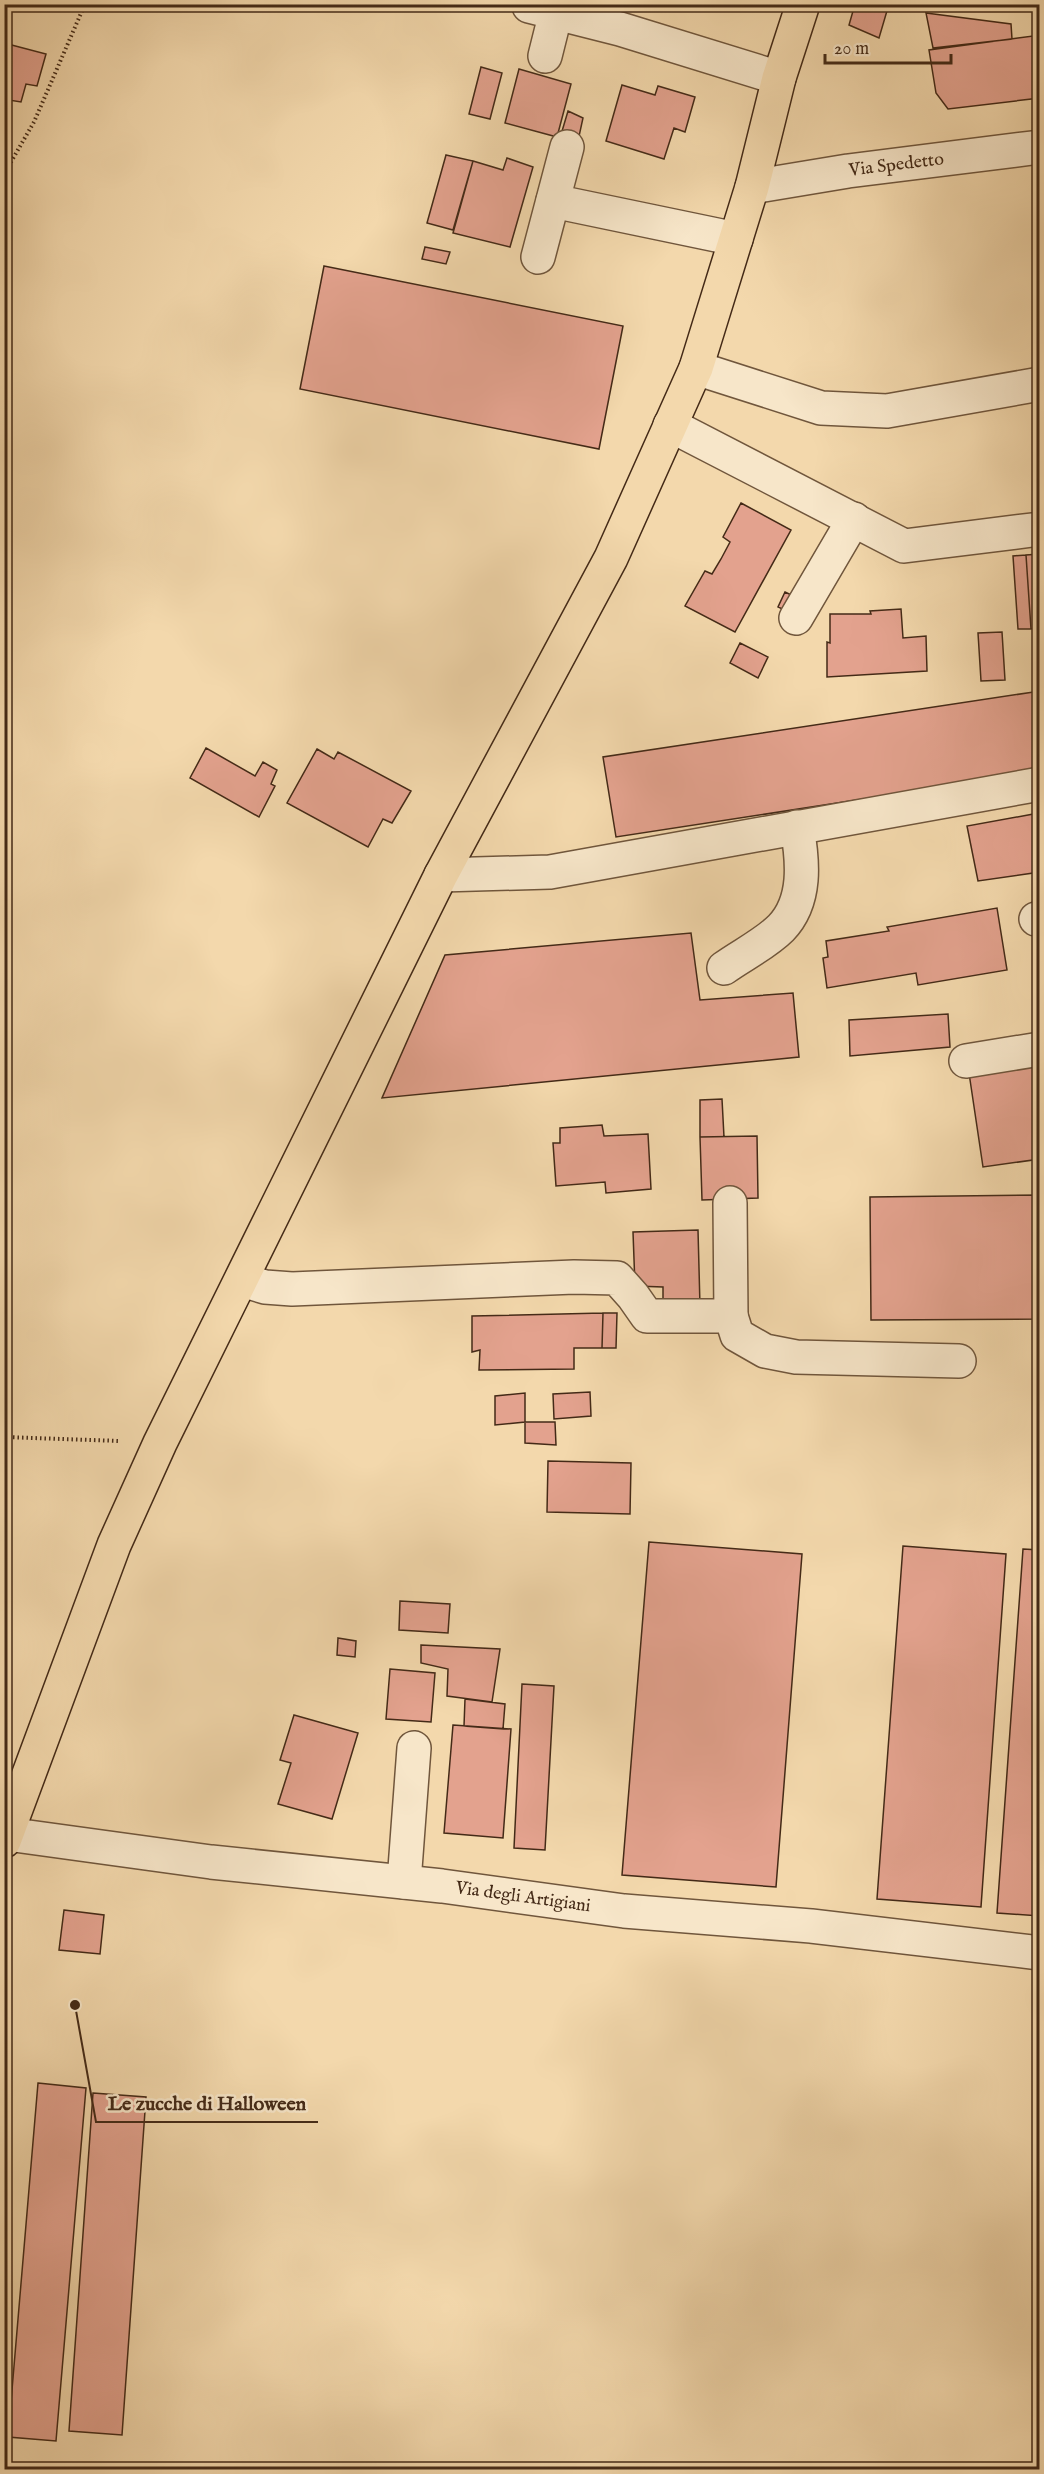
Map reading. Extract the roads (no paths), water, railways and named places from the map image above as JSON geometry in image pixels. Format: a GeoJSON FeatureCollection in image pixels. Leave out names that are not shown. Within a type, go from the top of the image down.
{"type":"FeatureCollection","features":[{"type":"Feature","properties":{"kind":"main road"},"geometry":{"type":"LineString","coordinates":[[6,1838],[114,1545],[160,1443],[441,875],[611,558],[696,368],[752,187],[779,78],[803,4]]}},
{"type":"Feature","properties":{"kind":"street"},"geometry":{"type":"LineString","coordinates":[[545,56],[543,9],[620,29],[779,78]]}},
{"type":"Feature","properties":{"kind":"street"},"geometry":{"type":"LineString","coordinates":[[538,257],[567,147]]}},
{"type":"Feature","properties":{"kind":"street","name":"Via Spedetto"},"geometry":{"type":"LineString","coordinates":[[752,187],[848,171],[1040,147]]}},
{"type":"Feature","properties":{"kind":"street"},"geometry":{"type":"LineString","coordinates":[[553,201],[736,239]]}},
{"type":"Feature","properties":{"kind":"street"},"geometry":{"type":"LineString","coordinates":[[696,368],[821,408],[887,411],[1040,384]]}},
{"type":"Feature","properties":{"kind":"street"},"geometry":{"type":"LineString","coordinates":[[670,425],[904,546],[1040,529]]}},
{"type":"Feature","properties":{"kind":"street"},"geometry":{"type":"LineString","coordinates":[[796,618],[854,519]]}},
{"type":"Feature","properties":{"kind":"street"},"geometry":{"type":"LineString","coordinates":[[441,875],[550,872],[1040,784]]}},
{"type":"Feature","properties":{"kind":"street"},"geometry":{"type":"LineString","coordinates":[[724,968],[781,927],[798,898],[803,863],[797,827]]}},
{"type":"Feature","properties":{"kind":"street"},"geometry":{"type":"LineString","coordinates":[[966,1061],[1040,1049]]}},
{"type":"Feature","properties":{"kind":"street"},"geometry":{"type":"LineString","coordinates":[[730,1203],[731,1316],[737,1335],[765,1351],[796,1357],[959,1361]]}},
{"type":"Feature","properties":{"kind":"street"},"geometry":{"type":"LineString","coordinates":[[242,1280],[265,1287],[292,1289],[574,1277],[616,1278],[647,1316],[731,1316]]}},
{"type":"Feature","properties":{"kind":"street"},"geometry":{"type":"LineString","coordinates":[[404,1882],[414,1748]]}},
{"type":"Feature","properties":{"kind":"street","name":"Via degli Artigiani"},"geometry":{"type":"LineString","coordinates":[[6,1838],[404,1882],[624,1911],[811,1926],[1040,1953]]}},
{"type":"Feature","properties":{"kind":"place","name":"Le zucche di Halloween"},"geometry":{"type":"Point","coordinates":[75,2005]}}]}
